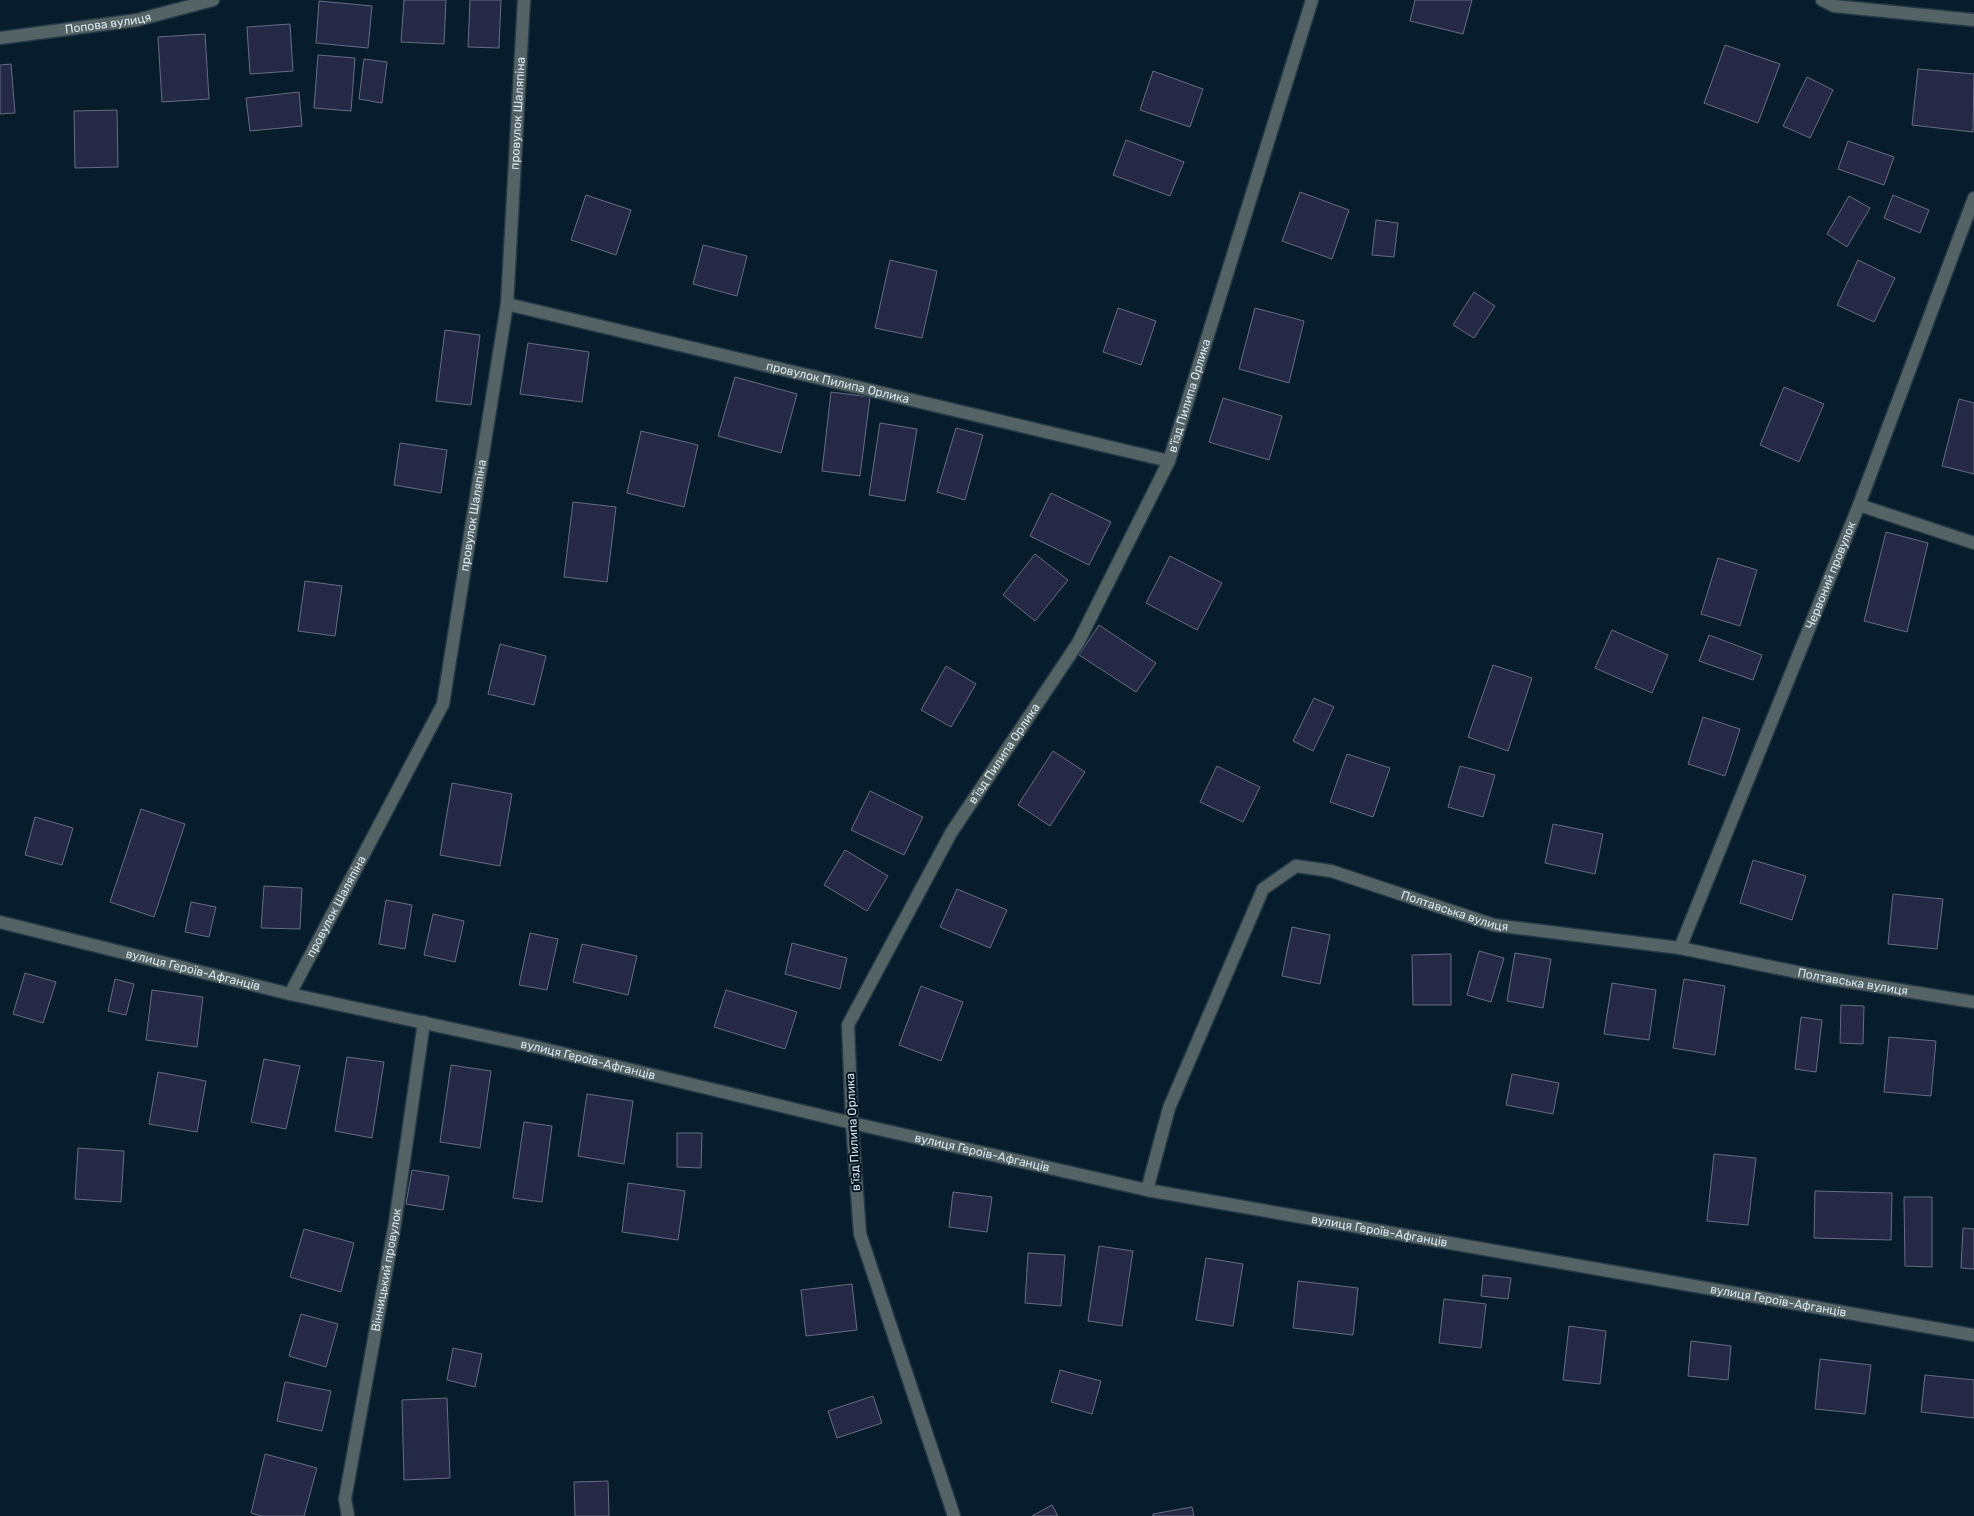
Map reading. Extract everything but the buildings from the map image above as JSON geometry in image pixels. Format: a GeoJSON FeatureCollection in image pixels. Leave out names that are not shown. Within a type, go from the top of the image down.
{"type":"FeatureCollection","features":[{"type":"Feature","properties":{"kind":"street","name":"Попова вулиця"},"geometry":{"type":"LineString","coordinates":[[0,38],[137,20],[213,0]]}},
{"type":"Feature","properties":{"kind":"street","name":"провулок Шаляпіна"},"geometry":{"type":"LineString","coordinates":[[290,994],[443,704],[507,304],[524,0]]}},
{"type":"Feature","properties":{"kind":"street","name":"в'їзд Пилипа Орлика"},"geometry":{"type":"LineString","coordinates":[[954,1516],[860,1234],[852,1123],[848,1025],[951,833],[1078,644],[1168,461],[1312,0]]}},
{"type":"Feature","properties":{"kind":"street"},"geometry":{"type":"LineString","coordinates":[[1822,0],[1834,6],[1974,20]]}},
{"type":"Feature","properties":{"kind":"street","name":"Червоний провулок"},"geometry":{"type":"LineString","coordinates":[[1680,948],[1859,505],[1974,198]]}},
{"type":"Feature","properties":{"kind":"street","name":"провулок Пилипа Орлика"},"geometry":{"type":"LineString","coordinates":[[507,304],[1168,461]]}},
{"type":"Feature","properties":{"kind":"street"},"geometry":{"type":"LineString","coordinates":[[1859,505],[1974,543]]}},
{"type":"Feature","properties":{"kind":"street","name":"Полтавська вулиця"},"geometry":{"type":"LineString","coordinates":[[1147,1190],[1170,1108],[1263,889],[1296,866],[1331,871],[1494,925],[1680,948],[1821,977],[1974,1002]]}},
{"type":"Feature","properties":{"kind":"street","name":"вулиця Героїв-Афганців"},"geometry":{"type":"LineString","coordinates":[[0,922],[290,994],[532,1046],[852,1123],[1147,1190],[1974,1335]]}},
{"type":"Feature","properties":{"kind":"street","name":"Вінницький провулок"},"geometry":{"type":"LineString","coordinates":[[348,1516],[345,1499],[395,1223],[424,1022]]}}]}
